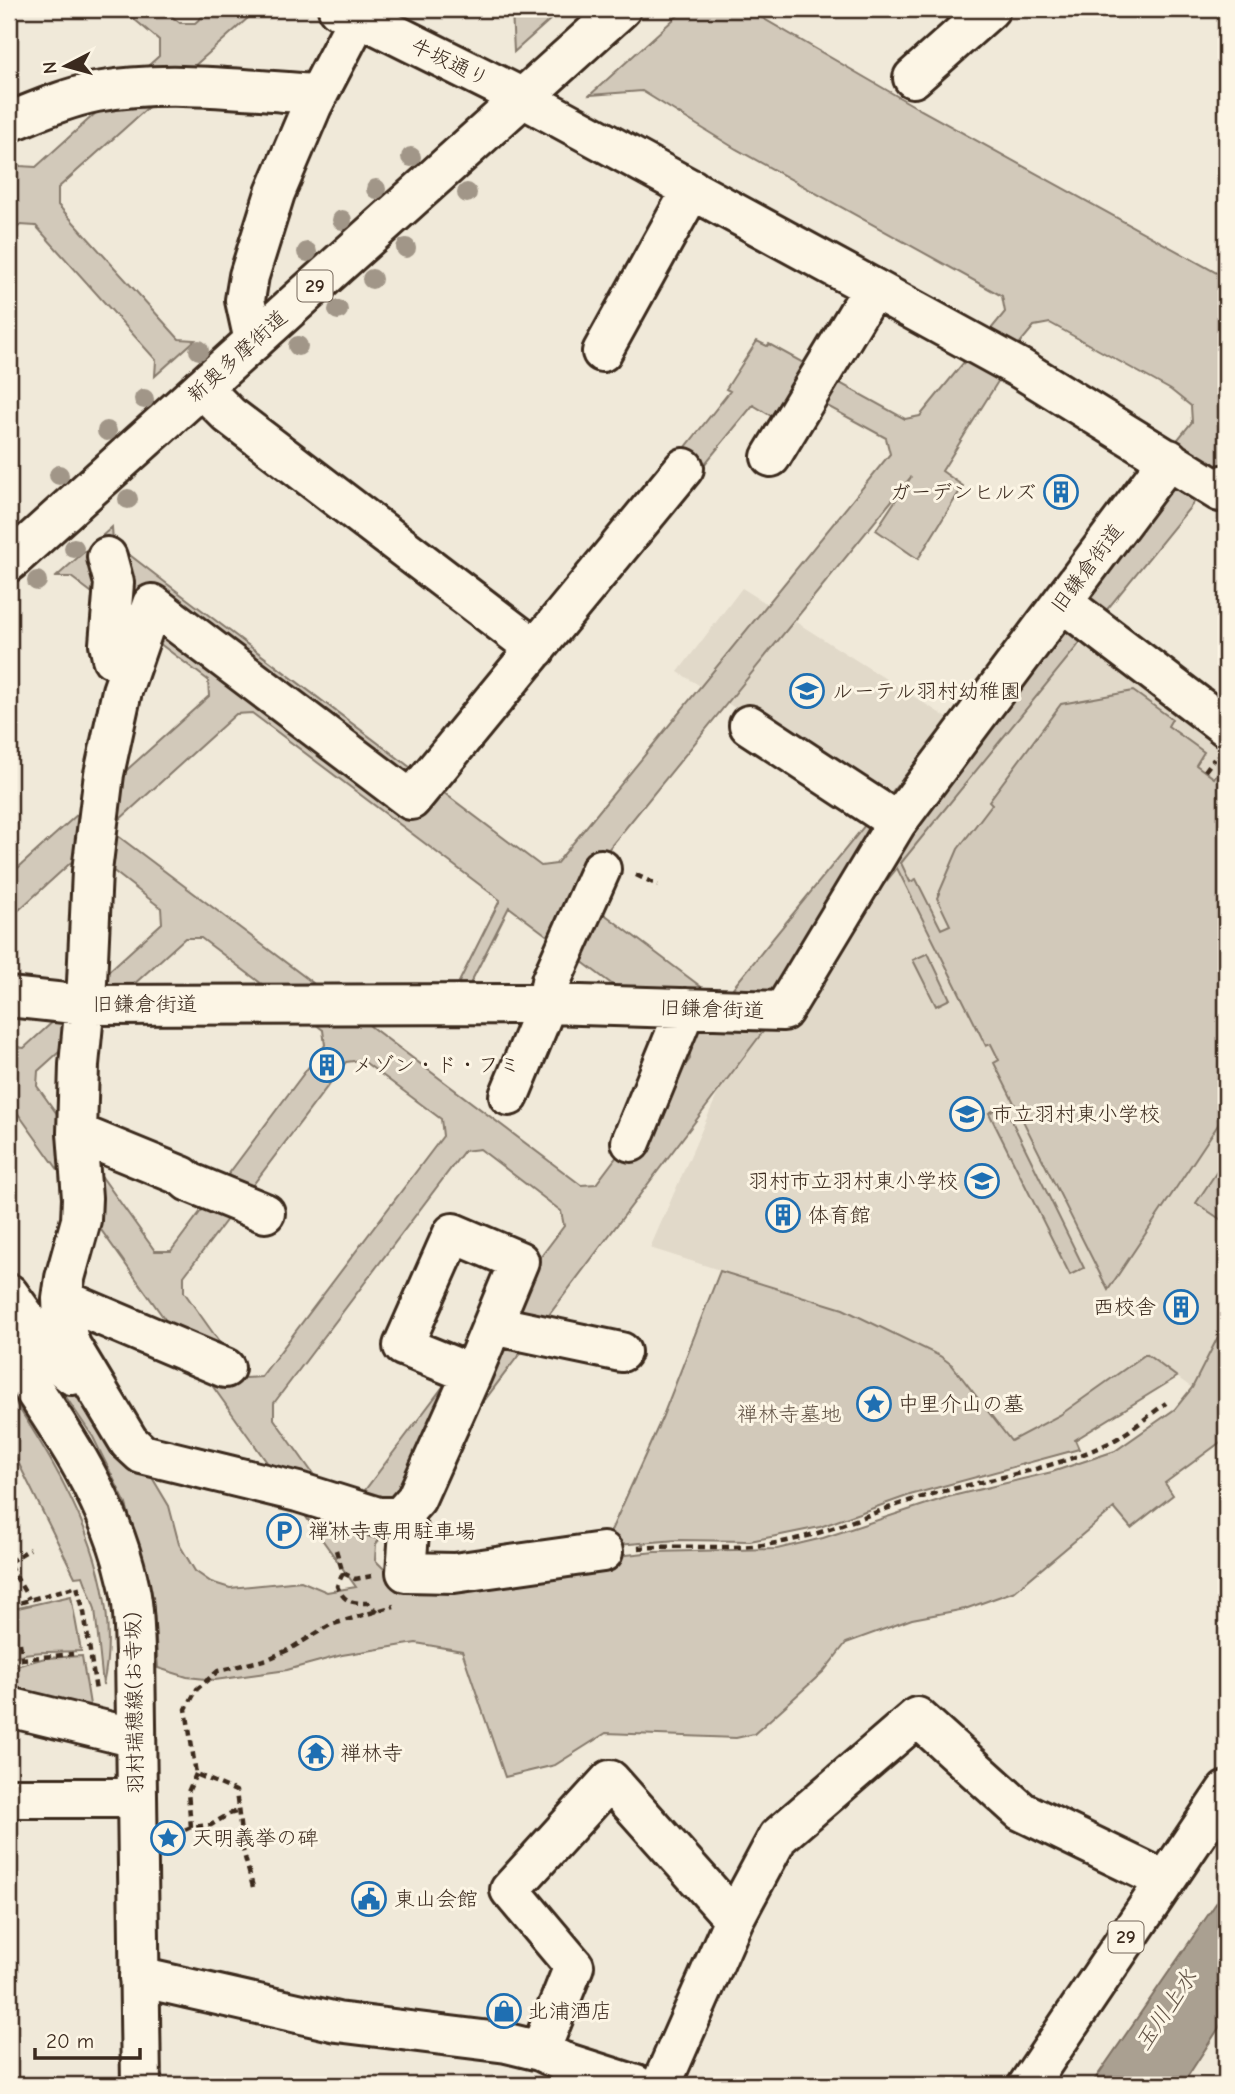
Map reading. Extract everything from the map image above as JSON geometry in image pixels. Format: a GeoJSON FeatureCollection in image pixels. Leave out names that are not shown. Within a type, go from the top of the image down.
{"type":"FeatureCollection","features":[{"type":"Feature","properties":{"kind":"street","name":"新奥多摩街道"},"geometry":{"type":"LineString","coordinates":[[9,562],[621,9]]}},
{"type":"Feature","properties":{"kind":"street"},"geometry":{"type":"LineString","coordinates":[[913,78],[990,9]]}},
{"type":"Feature","properties":{"kind":"street","name":"牛坂通り"},"geometry":{"type":"LineString","coordinates":[[348,13],[523,98],[1021,369],[1220,492],[1226,484]]}},
{"type":"Feature","properties":{"kind":"street"},"geometry":{"type":"LineString","coordinates":[[254,341],[245,300],[249,276],[275,193],[348,13]]}},
{"type":"Feature","properties":{"kind":"street"},"geometry":{"type":"LineString","coordinates":[[9,122],[96,92],[158,87],[317,94]]}},
{"type":"Feature","properties":{"kind":"street"},"geometry":{"type":"LineString","coordinates":[[602,352],[692,189]]}},
{"type":"Feature","properties":{"kind":"street"},"geometry":{"type":"LineString","coordinates":[[771,457],[873,288]]}},
{"type":"Feature","properties":{"kind":"street"},"geometry":{"type":"LineString","coordinates":[[202,388],[229,415],[536,649]]}},
{"type":"Feature","properties":{"kind":"street","name":"旧鎌倉街道"},"geometry":{"type":"LineString","coordinates":[[9,997],[84,1005],[547,1004],[783,1011],[897,822],[1169,459]]}},
{"type":"Feature","properties":{"kind":"street"},"geometry":{"type":"LineString","coordinates":[[472,1374],[403,1346],[453,1233],[519,1261],[472,1374],[416,1499],[400,1517],[378,1517],[298,1492],[142,1454],[129,1442],[71,1346],[63,1321],[62,1299],[81,1220],[77,1133],[92,871],[112,728],[152,604],[411,800],[684,468]]}},
{"type":"Feature","properties":{"kind":"street"},"geometry":{"type":"LineString","coordinates":[[107,557],[114,583],[109,644],[112,659],[131,664]]}},
{"type":"Feature","properties":{"kind":"street"},"geometry":{"type":"LineString","coordinates":[[1062,602],[1226,727]]}},
{"type":"Feature","properties":{"kind":"street"},"geometry":{"type":"LineString","coordinates":[[749,725],[897,822]]}},
{"type":"Feature","properties":{"kind":"street"},"geometry":{"type":"LineString","coordinates":[[509,1096],[547,1004],[551,981],[601,869]]}},
{"type":"Feature","properties":{"kind":"street"},"geometry":{"type":"LineString","coordinates":[[631,1142],[686,1008]]}},
{"type":"Feature","properties":{"kind":"street"},"geometry":{"type":"LineString","coordinates":[[77,1133],[265,1213]]}},
{"type":"Feature","properties":{"kind":"street"},"geometry":{"type":"LineString","coordinates":[[9,1294],[60,1365],[97,1391]]}},
{"type":"Feature","properties":{"kind":"street"},"geometry":{"type":"LineString","coordinates":[[62,1299],[225,1368]]}},
{"type":"Feature","properties":{"kind":"street"},"geometry":{"type":"LineString","coordinates":[[493,1325],[621,1352]]}},
{"type":"Feature","properties":{"kind":"street","name":"羽村瑞穂線(お寺坂)"},"geometry":{"type":"LineString","coordinates":[[9,1353],[77,1457],[103,1508],[129,1583],[134,1617],[112,1724],[136,1798],[141,2085]]}},
{"type":"Feature","properties":{"kind":"street"},"geometry":{"type":"LineString","coordinates":[[400,1517],[409,1532],[403,1588],[454,1573],[603,1552]]}},
{"type":"Feature","properties":{"kind":"street"},"geometry":{"type":"LineString","coordinates":[[9,1707],[112,1724]]}},
{"type":"Feature","properties":{"kind":"street"},"geometry":{"type":"LineString","coordinates":[[661,2085],[734,1919],[778,1837],[917,1717],[1021,1811],[1164,1880]]}},
{"type":"Feature","properties":{"kind":"street"},"geometry":{"type":"LineString","coordinates":[[540,2051],[574,1966],[510,1890],[610,1780],[734,1919]]}},
{"type":"Feature","properties":{"kind":"street","name":"29"},"geometry":{"type":"LineString","coordinates":[[1028,2085],[1226,1791]]}},
{"type":"Feature","properties":{"kind":"street"},"geometry":{"type":"LineString","coordinates":[[9,1798],[136,1798]]}},
{"type":"Feature","properties":{"kind":"street"},"geometry":{"type":"LineString","coordinates":[[139,1977],[337,2022],[507,2043],[540,2051],[561,2061],[636,2085]]}},
{"type":"Feature","properties":{"kind":"path"},"geometry":{"type":"LineString","coordinates":[[603,1552],[666,1546],[727,1547],[775,1543],[821,1533],[910,1501],[1081,1455],[1112,1441],[1166,1404]]}},
{"type":"Feature","properties":{"kind":"path"},"geometry":{"type":"LineString","coordinates":[[29,1599],[9,1564],[30,1549]]}},
{"type":"Feature","properties":{"kind":"path"},"geometry":{"type":"LineString","coordinates":[[336,1550],[343,1573],[337,1586],[341,1596],[351,1603],[368,1602],[378,1612]]}},
{"type":"Feature","properties":{"kind":"path"},"geometry":{"type":"LineString","coordinates":[[191,1827],[188,1792],[196,1774],[186,1709],[197,1689],[218,1671],[268,1659],[330,1625],[378,1612],[403,1588],[391,1572],[355,1579],[343,1573]]}},
{"type":"Feature","properties":{"kind":"path"},"geometry":{"type":"LineString","coordinates":[[9,1605],[77,1586],[112,1724]]}},
{"type":"Feature","properties":{"kind":"path"},"geometry":{"type":"LineString","coordinates":[[20,1643],[22,1659]]}},
{"type":"Feature","properties":{"kind":"path"},"geometry":{"type":"LineString","coordinates":[[9,1664],[22,1659],[73,1654]]}},
{"type":"Feature","properties":{"kind":"path"},"geometry":{"type":"LineString","coordinates":[[196,1774],[236,1791],[243,1850],[253,1887]]}},
{"type":"Feature","properties":{"kind":"path"},"geometry":{"type":"LineString","coordinates":[[174,1835],[191,1827],[211,1825],[239,1811]]}},
{"type":"Feature","properties":{"kind":"shaded area","name":"ルーテル羽村幼稚園"},"geometry":{"type":"Polygon","coordinates":[[[742,588],[949,719],[886,803],[678,672],[742,588]]]}},
{"type":"Feature","properties":{"kind":"shaded area","name":"市立羽村東小学校"},"geometry":{"type":"Polygon","coordinates":[[[1092,644],[1226,745],[1226,1321],[1192,1388],[1146,1354],[1060,1415],[1011,1442],[952,1365],[843,1309],[650,1248],[749,1022],[862,910],[1077,647],[1092,644]]]}},
{"type":"Feature","properties":{"kind":"green space"},"geometry":{"type":"Polygon","coordinates":[[[122,9],[163,9],[180,23],[195,23],[211,9],[258,9],[58,188],[58,205],[179,339],[195,340],[155,376],[156,360],[36,226],[20,225],[9,236],[9,154],[20,166],[36,167],[159,56],[159,40],[122,9]]]}},
{"type":"Feature","properties":{"kind":"green space"},"geometry":{"type":"Polygon","coordinates":[[[512,9],[562,9],[514,52],[512,9]]]}},
{"type":"Feature","properties":{"kind":"green space"},"geometry":{"type":"Polygon","coordinates":[[[685,9],[747,9],[921,110],[1226,278],[1226,463],[901,863],[910,882],[916,879],[941,929],[950,925],[937,898],[958,849],[992,804],[989,801],[1061,704],[1133,691],[1172,719],[1168,726],[1204,752],[1196,765],[1214,778],[1226,761],[1226,1113],[1108,1290],[994,1063],[999,1060],[991,1044],[986,1046],[897,868],[762,1033],[376,1544],[375,1560],[394,1579],[655,1552],[777,1549],[823,1538],[948,1497],[1052,1472],[1115,1451],[1175,1409],[1192,1388],[1226,1321],[1226,1438],[1165,1483],[1173,1495],[1131,1528],[1114,1508],[1015,1591],[965,1609],[912,1619],[846,1643],[824,1671],[754,1734],[736,1738],[606,1733],[555,1765],[505,1777],[462,1651],[416,1643],[342,1655],[287,1670],[215,1680],[187,1677],[158,1668],[153,1597],[126,1504],[93,1437],[53,1378],[58,1374],[144,1464],[169,1506],[179,1544],[195,1571],[211,1582],[230,1588],[301,1581],[327,1592],[356,1587],[9,1101],[9,1046],[24,1048],[162,923],[161,908],[93,855],[77,857],[9,919],[9,876],[209,696],[208,680],[71,577],[56,577],[112,527],[113,542],[166,583],[541,866],[556,864],[890,454],[886,438],[800,391],[781,422],[753,405],[704,465],[682,452],[730,391],[726,389],[757,341],[767,346],[769,344],[905,419],[920,416],[1005,312],[1002,296],[736,149],[642,91],[590,95],[685,9]],[[1050,323],[1034,326],[996,372],[1002,375],[942,471],[963,486],[918,559],[876,530],[911,477],[581,883],[583,898],[712,995],[728,994],[1192,422],[1191,406],[1171,390],[1050,323]],[[252,713],[236,714],[118,821],[118,836],[581,1185],[596,1184],[690,1059],[689,1042],[509,907],[470,984],[458,984],[500,900],[252,713]],[[185,938],[38,1071],[37,1086],[155,1251],[171,1251],[325,1045],[323,1030],[201,938],[185,938]],[[362,1060],[346,1062],[184,1276],[184,1292],[245,1378],[261,1377],[443,1136],[441,1119],[362,1060]],[[480,1149],[464,1151],[274,1403],[274,1419],[336,1506],[353,1506],[564,1226],[561,1211],[480,1149]]]}},
{"type":"Feature","properties":{"kind":"green space"},"geometry":{"type":"Polygon","coordinates":[[[928,953],[950,999],[936,1006],[913,960],[928,953]]]}},
{"type":"Feature","properties":{"kind":"green space"},"geometry":{"type":"Polygon","coordinates":[[[1004,1105],[1084,1268],[1070,1275],[989,1113],[1004,1105]]]}},
{"type":"Feature","properties":{"kind":"green space"},"geometry":{"type":"Polygon","coordinates":[[[1226,1158],[1226,1223],[1196,1203],[1226,1158]]]}},
{"type":"Feature","properties":{"kind":"green space","name":"禅林寺墓地"},"geometry":{"type":"Polygon","coordinates":[[[720,1271],[843,1309],[940,1356],[952,1365],[1011,1441],[1060,1415],[1146,1354],[1177,1377],[1075,1440],[1079,1449],[910,1495],[820,1527],[750,1541],[677,1540],[604,1546],[662,1418],[720,1271]]]}},
{"type":"Feature","properties":{"kind":"green space"},"geometry":{"type":"Polygon","coordinates":[[[9,1393],[69,1494],[98,1569],[106,1607],[108,1646],[103,1685],[95,1609],[83,1576],[75,1577],[9,1444],[9,1393]]]}},
{"type":"Feature","properties":{"kind":"green space"},"geometry":{"type":"Polygon","coordinates":[[[71,1596],[81,1651],[33,1653],[9,1659],[9,1610],[71,1596]]]}},
{"type":"Feature","properties":{"kind":"green space"},"geometry":{"type":"Polygon","coordinates":[[[82,1656],[92,1717],[9,1700],[9,1668],[45,1658],[82,1656]]]}},
{"type":"Feature","properties":{"kind":"water","name":"玉川上水"},"geometry":{"type":"Polygon","coordinates":[[[1226,1889],[1226,2017],[1182,2085],[1091,2085],[1226,1889]]]}},
{"type":"Feature","properties":{"kind":"place","name":"ガーデンヒルズ"},"geometry":{"type":"Point","coordinates":[1061,492]}},
{"type":"Feature","properties":{"kind":"place","name":"ルーテル羽村幼稚園"},"geometry":{"type":"Point","coordinates":[807,691]}},
{"type":"Feature","properties":{"kind":"place","name":"メゾン・ド・フミ"},"geometry":{"type":"Point","coordinates":[327,1065]}},
{"type":"Feature","properties":{"kind":"place","name":"市立羽村東小学校"},"geometry":{"type":"Point","coordinates":[967,1114]}},
{"type":"Feature","properties":{"kind":"place","name":"羽村市立羽村東小学校"},"geometry":{"type":"Point","coordinates":[982,1181]}},
{"type":"Feature","properties":{"kind":"place","name":"体育館"},"geometry":{"type":"Point","coordinates":[783,1215]}},
{"type":"Feature","properties":{"kind":"place","name":"西校舎"},"geometry":{"type":"Point","coordinates":[1181,1307]}},
{"type":"Feature","properties":{"kind":"place","name":"中里介山の墓"},"geometry":{"type":"Point","coordinates":[874,1404]}},
{"type":"Feature","properties":{"kind":"place","name":"禅林寺専用駐車場"},"geometry":{"type":"Point","coordinates":[284,1531]}},
{"type":"Feature","properties":{"kind":"place","name":"禅林寺"},"geometry":{"type":"Point","coordinates":[316,1753]}},
{"type":"Feature","properties":{"kind":"place","name":"天明義挙の碑"},"geometry":{"type":"Point","coordinates":[168,1838]}},
{"type":"Feature","properties":{"kind":"place","name":"東山会館"},"geometry":{"type":"Point","coordinates":[369,1899]}},
{"type":"Feature","properties":{"kind":"place","name":"北浦酒店"},"geometry":{"type":"Point","coordinates":[504,2011]}}]}
